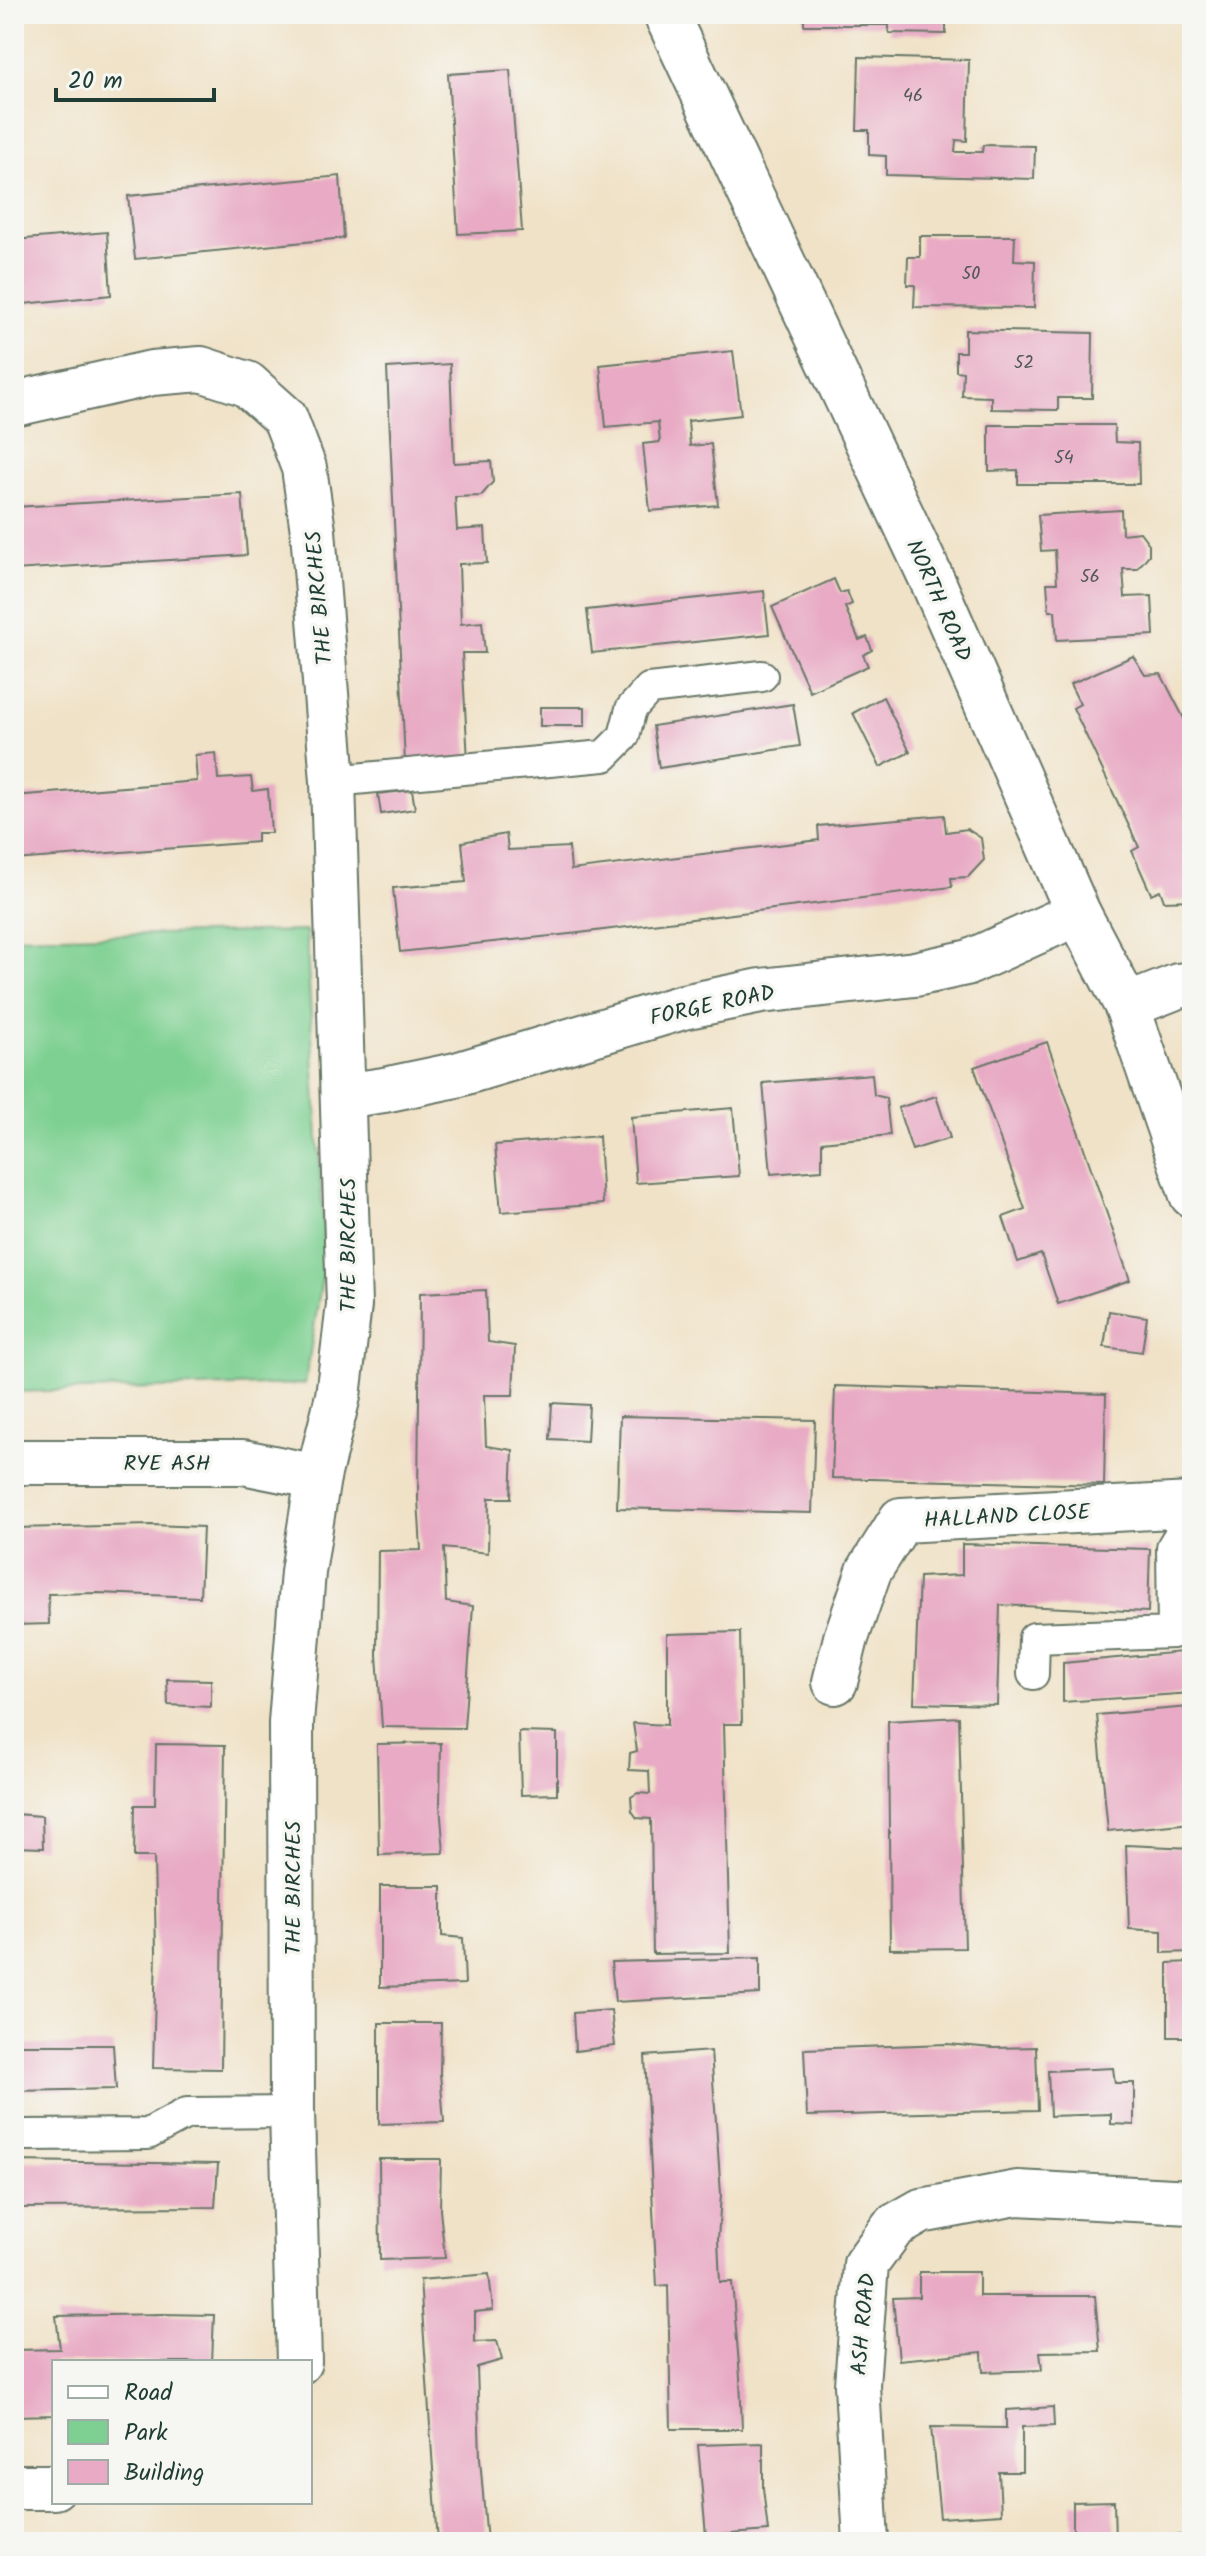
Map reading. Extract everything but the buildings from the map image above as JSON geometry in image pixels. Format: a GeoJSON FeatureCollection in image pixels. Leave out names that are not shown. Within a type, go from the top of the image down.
{"type":"FeatureCollection","features":[{"type":"Feature","properties":{"kind":"street","name":"NORTH ROAD"},"geometry":{"type":"LineString","coordinates":[[666,14],[933,582],[1078,913],[1127,1006],[1192,1195]]}},
{"type":"Feature","properties":{"kind":"street","name":"THE BIRCHES"},"geometry":{"type":"LineString","coordinates":[[14,404],[152,373],[201,369],[247,384],[285,418],[304,468],[313,531],[333,781],[349,1305],[338,1396],[318,1477],[303,1572],[291,1723],[292,2112],[299,2360]]}},
{"type":"Feature","properties":{"kind":"street","name":"FORGE ROAD"},"geometry":{"type":"LineString","coordinates":[[343,1096],[456,1075],[683,1007],[761,991],[915,974],[970,962],[1040,933],[1078,913]]}},
{"type":"Feature","properties":{"kind":"street"},"geometry":{"type":"LineString","coordinates":[[1127,1006],[1178,986],[1192,984]]}},
{"type":"Feature","properties":{"kind":"street","name":"RYE ASH"},"geometry":{"type":"LineString","coordinates":[[14,1462],[243,1462],[318,1477]]}},
{"type":"Feature","properties":{"kind":"street","name":"HALLAND CLOSE"},"geometry":{"type":"LineString","coordinates":[[835,1682],[869,1571],[901,1520],[1192,1505]]}},
{"type":"Feature","properties":{"kind":"street","name":"ASH ROAD"},"geometry":{"type":"LineString","coordinates":[[866,2542],[857,2385],[866,2264],[893,2227],[921,2211],[1017,2193],[1192,2202]]}},
{"type":"Feature","properties":{"kind":"street"},"geometry":{"type":"LineString","coordinates":[[14,2487],[52,2487]]}},
{"type":"Feature","properties":{"kind":"lane"},"geometry":{"type":"LineString","coordinates":[[333,781],[604,756],[624,736],[631,709],[649,689],[762,676]]}},
{"type":"Feature","properties":{"kind":"lane"},"geometry":{"type":"LineString","coordinates":[[1033,1674],[1034,1638],[1173,1633],[1172,1547],[1192,1514]]}},
{"type":"Feature","properties":{"kind":"lane"},"geometry":{"type":"LineString","coordinates":[[24,2135],[148,2134],[187,2113],[292,2112]]}},
{"type":"Feature","properties":{"kind":"green space"},"geometry":{"type":"Polygon","coordinates":[[[306,931],[325,1259],[305,1384],[14,1392],[14,937],[306,931]]]}}]}
